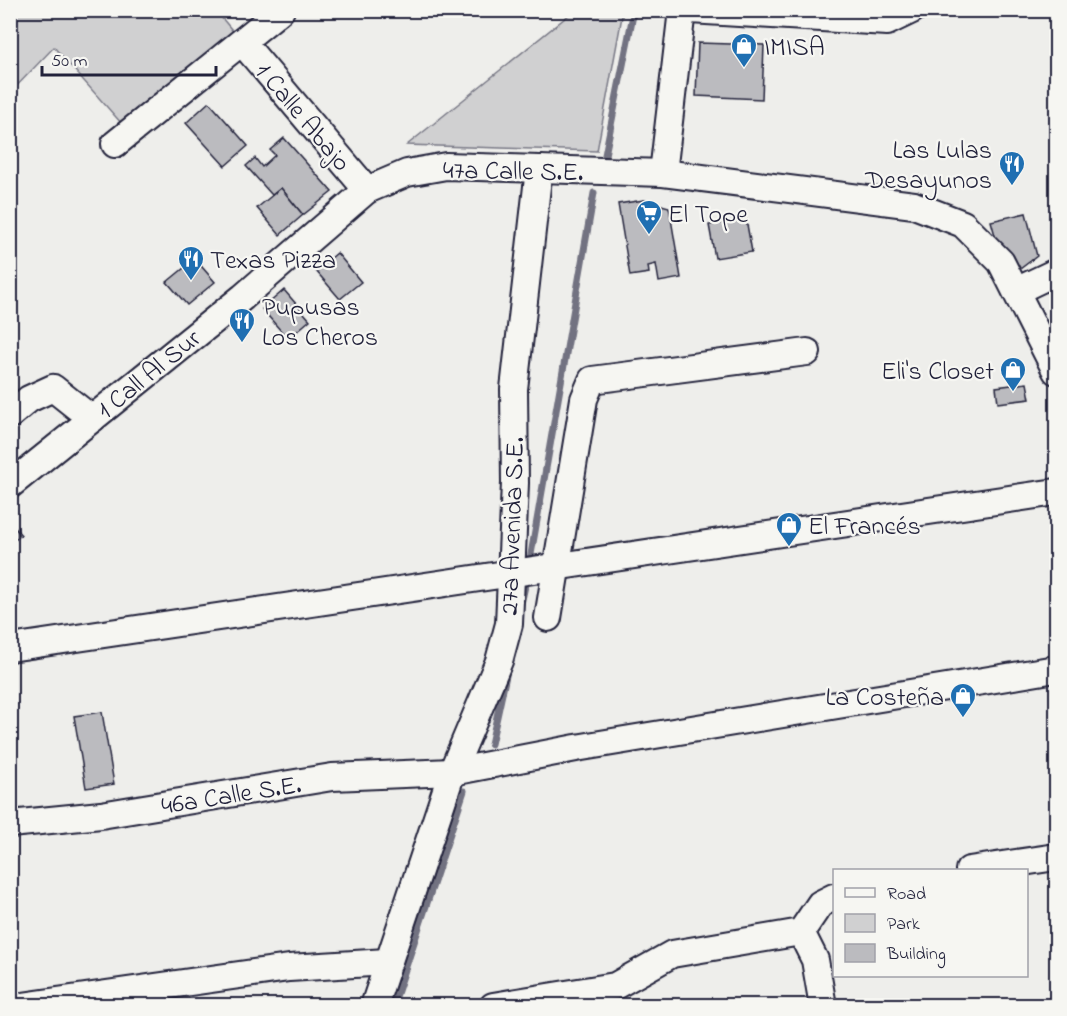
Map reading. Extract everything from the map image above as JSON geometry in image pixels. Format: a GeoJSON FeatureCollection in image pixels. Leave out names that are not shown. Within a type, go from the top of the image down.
{"type":"FeatureCollection","features":[{"type":"Feature","properties":{"kind":"street"},"geometry":{"type":"LineString","coordinates":[[115,144],[281,10]]}},
{"type":"Feature","properties":{"kind":"street"},"geometry":{"type":"LineString","coordinates":[[663,173],[682,10]]}},
{"type":"Feature","properties":{"kind":"street"},"geometry":{"type":"LineString","coordinates":[[690,10],[850,15],[887,22],[912,10]]}},
{"type":"Feature","properties":{"kind":"street","name":"1 Calle Abajo"},"geometry":{"type":"LineString","coordinates":[[242,42],[367,190]]}},
{"type":"Feature","properties":{"kind":"street","name":"47a Calle S.E."},"geometry":{"type":"LineString","coordinates":[[367,190],[407,173],[446,166],[663,173],[914,205],[963,224],[1001,262],[1056,371]]}},
{"type":"Feature","properties":{"kind":"street","name":"27a Avenida S.E."},"geometry":{"type":"LineString","coordinates":[[374,1005],[387,962],[456,771],[499,661],[509,624],[533,570],[514,389],[539,169]]}},
{"type":"Feature","properties":{"kind":"street","name":"1 Call Al Sur"},"geometry":{"type":"LineString","coordinates":[[10,485],[243,297],[367,190]]}},
{"type":"Feature","properties":{"kind":"street"},"geometry":{"type":"LineString","coordinates":[[1016,291],[1056,272]]}},
{"type":"Feature","properties":{"kind":"street"},"geometry":{"type":"LineString","coordinates":[[548,618],[533,570],[584,399],[592,380],[807,352]]}},
{"type":"Feature","properties":{"kind":"street"},"geometry":{"type":"LineString","coordinates":[[10,415],[29,399],[53,388],[92,419]]}},
{"type":"Feature","properties":{"kind":"street"},"geometry":{"type":"LineString","coordinates":[[10,648],[1056,492]]}},
{"type":"Feature","properties":{"kind":"street","name":"46a Calle S.E."},"geometry":{"type":"LineString","coordinates":[[10,824],[102,815],[332,777],[456,771],[576,748],[1056,669]]}},
{"type":"Feature","properties":{"kind":"street"},"geometry":{"type":"LineString","coordinates":[[976,869],[1056,857]]}},
{"type":"Feature","properties":{"kind":"street"},"geometry":{"type":"LineString","coordinates":[[493,1005],[615,986],[672,954],[801,932],[820,904],[833,898]]}},
{"type":"Feature","properties":{"kind":"street"},"geometry":{"type":"LineString","coordinates":[[801,932],[815,960],[823,1005]]}},
{"type":"Feature","properties":{"kind":"street"},"geometry":{"type":"LineString","coordinates":[[22,1005],[289,968],[387,962]]}},
{"type":"Feature","properties":{"kind":"green space"},"geometry":{"type":"Polygon","coordinates":[[[575,10],[623,11],[597,151],[407,145],[575,10]]]}},
{"type":"Feature","properties":{"kind":"green space"},"geometry":{"type":"Polygon","coordinates":[[[11,11],[216,11],[242,42],[130,133],[54,47],[11,92],[11,11]]]}},
{"type":"Feature","properties":{"kind":"building"},"geometry":{"type":"Polygon","coordinates":[[[698,43],[764,45],[762,99],[696,96],[698,43]]]}},
{"type":"Feature","properties":{"kind":"building"},"geometry":{"type":"Polygon","coordinates":[[[209,102],[248,146],[225,166],[186,123],[209,102]]]}},
{"type":"Feature","properties":{"kind":"building"},"geometry":{"type":"Polygon","coordinates":[[[284,138],[332,192],[303,215],[281,188],[272,195],[246,166],[255,158],[262,167],[275,155],[270,150],[284,138]]]}},
{"type":"Feature","properties":{"kind":"building"},"geometry":{"type":"Polygon","coordinates":[[[281,188],[303,215],[280,235],[257,208],[281,188]]]}},
{"type":"Feature","properties":{"kind":"building","name":"El Tope"},"geometry":{"type":"Polygon","coordinates":[[[644,200],[669,207],[681,278],[659,282],[656,264],[648,266],[649,273],[630,276],[618,204],[644,200]]]}},
{"type":"Feature","properties":{"kind":"building"},"geometry":{"type":"Polygon","coordinates":[[[1026,213],[1037,256],[1020,269],[996,239],[991,221],[1026,213]]]}},
{"type":"Feature","properties":{"kind":"building"},"geometry":{"type":"Polygon","coordinates":[[[746,219],[752,252],[715,258],[709,225],[746,219]]]}},
{"type":"Feature","properties":{"kind":"building"},"geometry":{"type":"Polygon","coordinates":[[[337,253],[361,282],[340,299],[316,271],[337,253]]]}},
{"type":"Feature","properties":{"kind":"building","name":"Texas Pizza"},"geometry":{"type":"Polygon","coordinates":[[[195,259],[215,282],[187,305],[167,282],[195,259]]]}},
{"type":"Feature","properties":{"kind":"building"},"geometry":{"type":"Polygon","coordinates":[[[284,290],[310,320],[288,339],[262,309],[284,290]]]}},
{"type":"Feature","properties":{"kind":"building","name":"Eli's Closet"},"geometry":{"type":"Polygon","coordinates":[[[1027,383],[1030,399],[998,403],[996,387],[1027,383]]]}},
{"type":"Feature","properties":{"kind":"building"},"geometry":{"type":"Polygon","coordinates":[[[10,522],[21,535],[10,544],[10,522]]]}},
{"type":"Feature","properties":{"kind":"building"},"geometry":{"type":"Polygon","coordinates":[[[102,712],[114,784],[86,788],[74,716],[102,712]]]}},
{"type":"Feature","properties":{"kind":"waterway"},"geometry":{"type":"LineString","coordinates":[[605,155],[634,10]]}},
{"type":"Feature","properties":{"kind":"waterway"},"geometry":{"type":"LineString","coordinates":[[529,566],[594,193]]}},
{"type":"Feature","properties":{"kind":"waterway"},"geometry":{"type":"LineString","coordinates":[[521,604],[527,577]]}},
{"type":"Feature","properties":{"kind":"waterway"},"geometry":{"type":"LineString","coordinates":[[491,744],[507,671]]}},
{"type":"Feature","properties":{"kind":"waterway"},"geometry":{"type":"LineString","coordinates":[[393,1006],[464,791]]}},
{"type":"Feature","properties":{"kind":"place","name":"IMISA"},"geometry":{"type":"Point","coordinates":[744,69]}},
{"type":"Feature","properties":{"kind":"place","name":"Las Lulas Desayunos"},"geometry":{"type":"Point","coordinates":[1012,187]}},
{"type":"Feature","properties":{"kind":"place","name":"El Tope"},"geometry":{"type":"Point","coordinates":[649,236]}},
{"type":"Feature","properties":{"kind":"place","name":"Texas Pizza"},"geometry":{"type":"Point","coordinates":[191,282]}},
{"type":"Feature","properties":{"kind":"place","name":"Pupusas Los Cheros"},"geometry":{"type":"Point","coordinates":[242,344]}},
{"type":"Feature","properties":{"kind":"place","name":"Eli's Closet"},"geometry":{"type":"Point","coordinates":[1013,393]}},
{"type":"Feature","properties":{"kind":"place","name":"El Francés"},"geometry":{"type":"Point","coordinates":[789,548]}},
{"type":"Feature","properties":{"kind":"place","name":"La Costeña"},"geometry":{"type":"Point","coordinates":[963,719]}}]}
